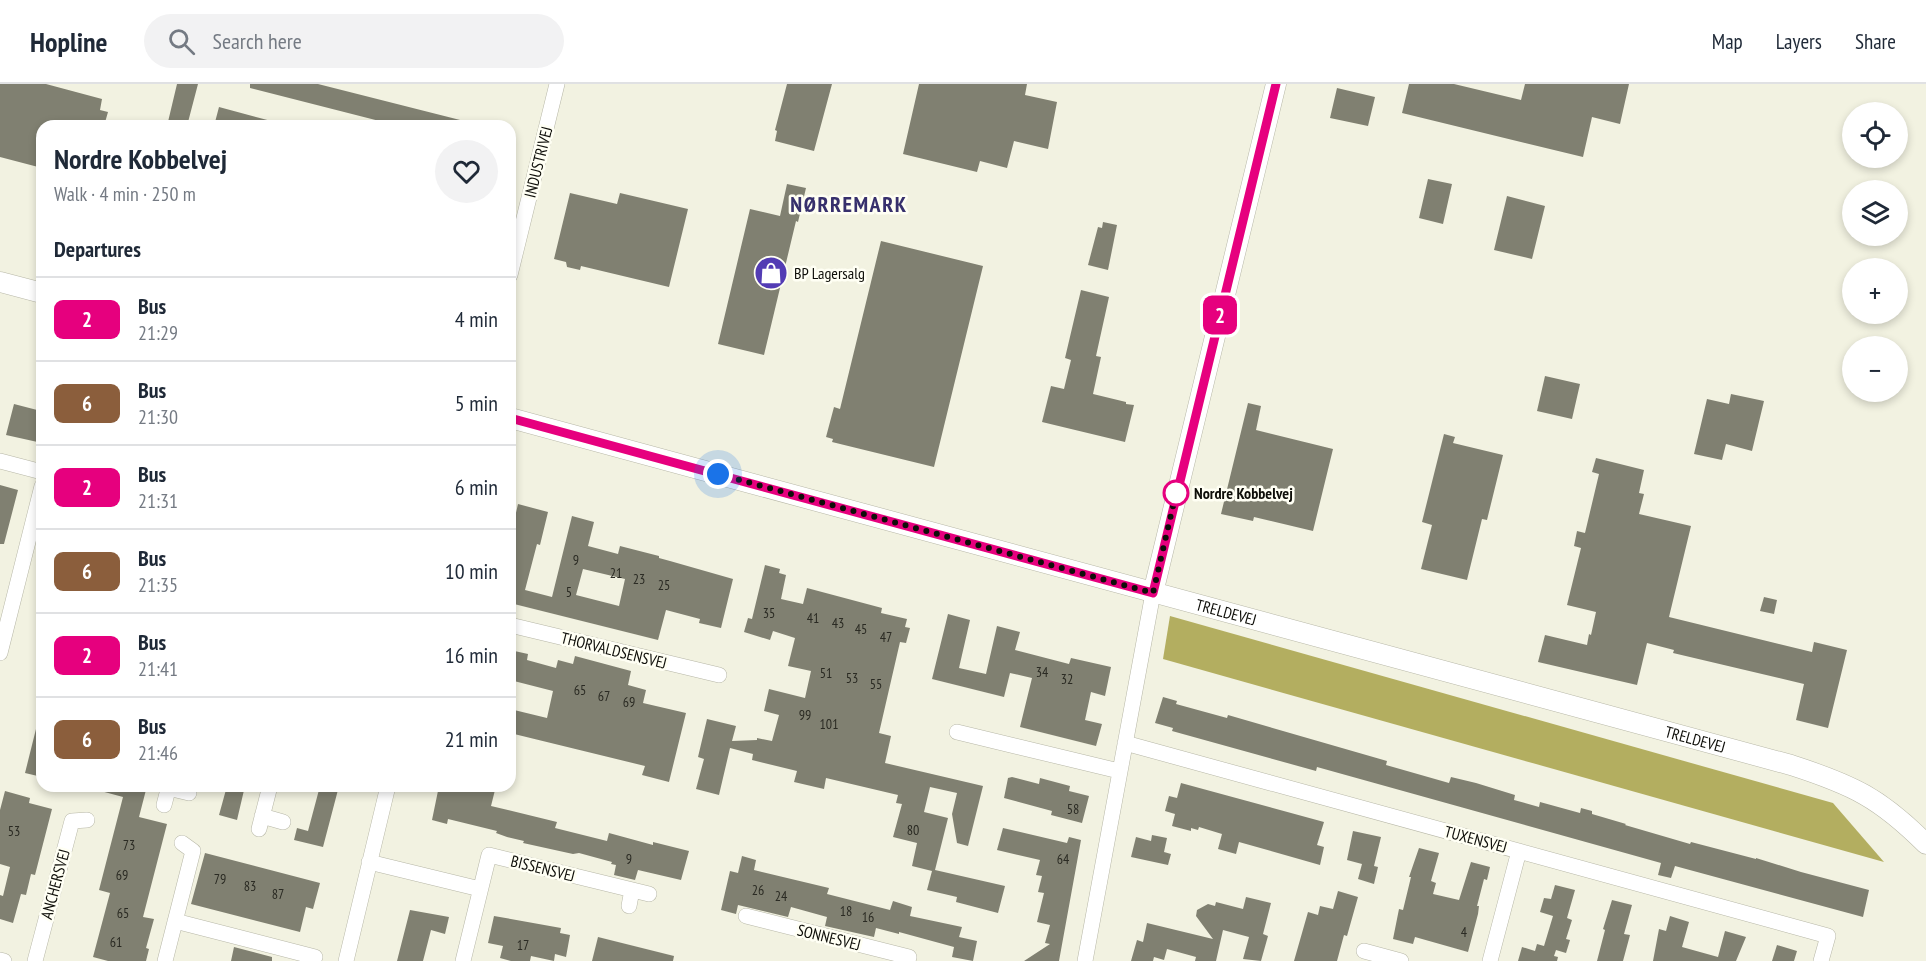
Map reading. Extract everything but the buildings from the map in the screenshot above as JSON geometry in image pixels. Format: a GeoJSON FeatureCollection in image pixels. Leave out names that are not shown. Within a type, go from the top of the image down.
{"type":"FeatureCollection","features":[{"type":"Feature","properties":{"kind":"street","name":"INDUSTRIVEJ"},"geometry":{"type":"LineString","coordinates":[[516,250],[556,84]]}},
{"type":"Feature","properties":{"kind":"street"},"geometry":{"type":"LineString","coordinates":[[1085,961],[1153,593],[1276,84]]}},
{"type":"Feature","properties":{"kind":"street"},"geometry":{"type":"LineString","coordinates":[[0,282],[36,291]]}},
{"type":"Feature","properties":{"kind":"street","name":"TRELDEVEJ"},"geometry":{"type":"LineString","coordinates":[[516,420],[1835,779],[1880,803],[1903,821],[1926,844]]}},
{"type":"Feature","properties":{"kind":"street"},"geometry":{"type":"LineString","coordinates":[[0,461],[36,470]]}},
{"type":"Feature","properties":{"kind":"street"},"geometry":{"type":"LineString","coordinates":[[0,653],[36,510]]}},
{"type":"Feature","properties":{"kind":"street","name":"THORVALDSENSVEJ"},"geometry":{"type":"LineString","coordinates":[[516,626],[718,675]]}},
{"type":"Feature","properties":{"kind":"street"},"geometry":{"type":"LineString","coordinates":[[957,732],[1119,771]]}},
{"type":"Feature","properties":{"kind":"street","name":"TUXENSVEJ"},"geometry":{"type":"LineString","coordinates":[[1125,743],[1828,936],[1821,961]]}},
{"type":"Feature","properties":{"kind":"street"},"geometry":{"type":"LineString","coordinates":[[164,804],[168,792]]}},
{"type":"Feature","properties":{"kind":"street"},"geometry":{"type":"LineString","coordinates":[[268,792],[260,822],[283,822]]}},
{"type":"Feature","properties":{"kind":"street"},"geometry":{"type":"LineString","coordinates":[[346,961],[386,792]]}},
{"type":"Feature","properties":{"kind":"street","name":"ANCHERSVEJ"},"geometry":{"type":"LineString","coordinates":[[35,961],[72,821],[87,820]]}},
{"type":"Feature","properties":{"kind":"street"},"geometry":{"type":"LineString","coordinates":[[165,961],[193,851],[182,843]]}},
{"type":"Feature","properties":{"kind":"street"},"geometry":{"type":"LineString","coordinates":[[1490,961],[1520,851]]}},
{"type":"Feature","properties":{"kind":"street","name":"BISSENSVEJ"},"geometry":{"type":"LineString","coordinates":[[467,960],[480,889],[489,855],[649,894]]}},
{"type":"Feature","properties":{"kind":"street"},"geometry":{"type":"LineString","coordinates":[[369,862],[480,889]]}},
{"type":"Feature","properties":{"kind":"street"},"geometry":{"type":"LineString","coordinates":[[629,906],[632,890]]}},
{"type":"Feature","properties":{"kind":"street","name":"SONNESVEJ"},"geometry":{"type":"LineString","coordinates":[[746,916],[909,957],[908,961]]}},
{"type":"Feature","properties":{"kind":"street"},"geometry":{"type":"LineString","coordinates":[[175,921],[316,953]]}},
{"type":"Feature","properties":{"kind":"street"},"geometry":{"type":"LineString","coordinates":[[1364,951],[1401,961]]}},
{"type":"Feature","properties":{"kind":"shaded area"},"geometry":{"type":"Polygon","coordinates":[[[1170,616],[1833,803],[1884,862],[1163,659],[1170,616]]]}},
{"type":"Feature","properties":{"kind":"bus line","name":"2"},"geometry":{"type":"LineString","coordinates":[[516,420],[1043,561],[1153,593],[1276,84]]}},
{"type":"Feature","properties":{"kind":"place","name":"BP Lagersalg"},"geometry":{"type":"Point","coordinates":[771,273]}},
{"type":"Feature","properties":{"kind":"place","name":"Nordre Kobbelvej"},"geometry":{"type":"Point","coordinates":[1176,493]}},
{"type":"Feature","properties":{"kind":"district","name":"NØRREMARK"},"geometry":{"type":"Point","coordinates":[849,204]}},
{"type":"Feature","properties":{"kind":"route"},"geometry":{"type":"LineString","coordinates":[[718,474],[1043,561],[1153,593],[1176,493]]}}]}
